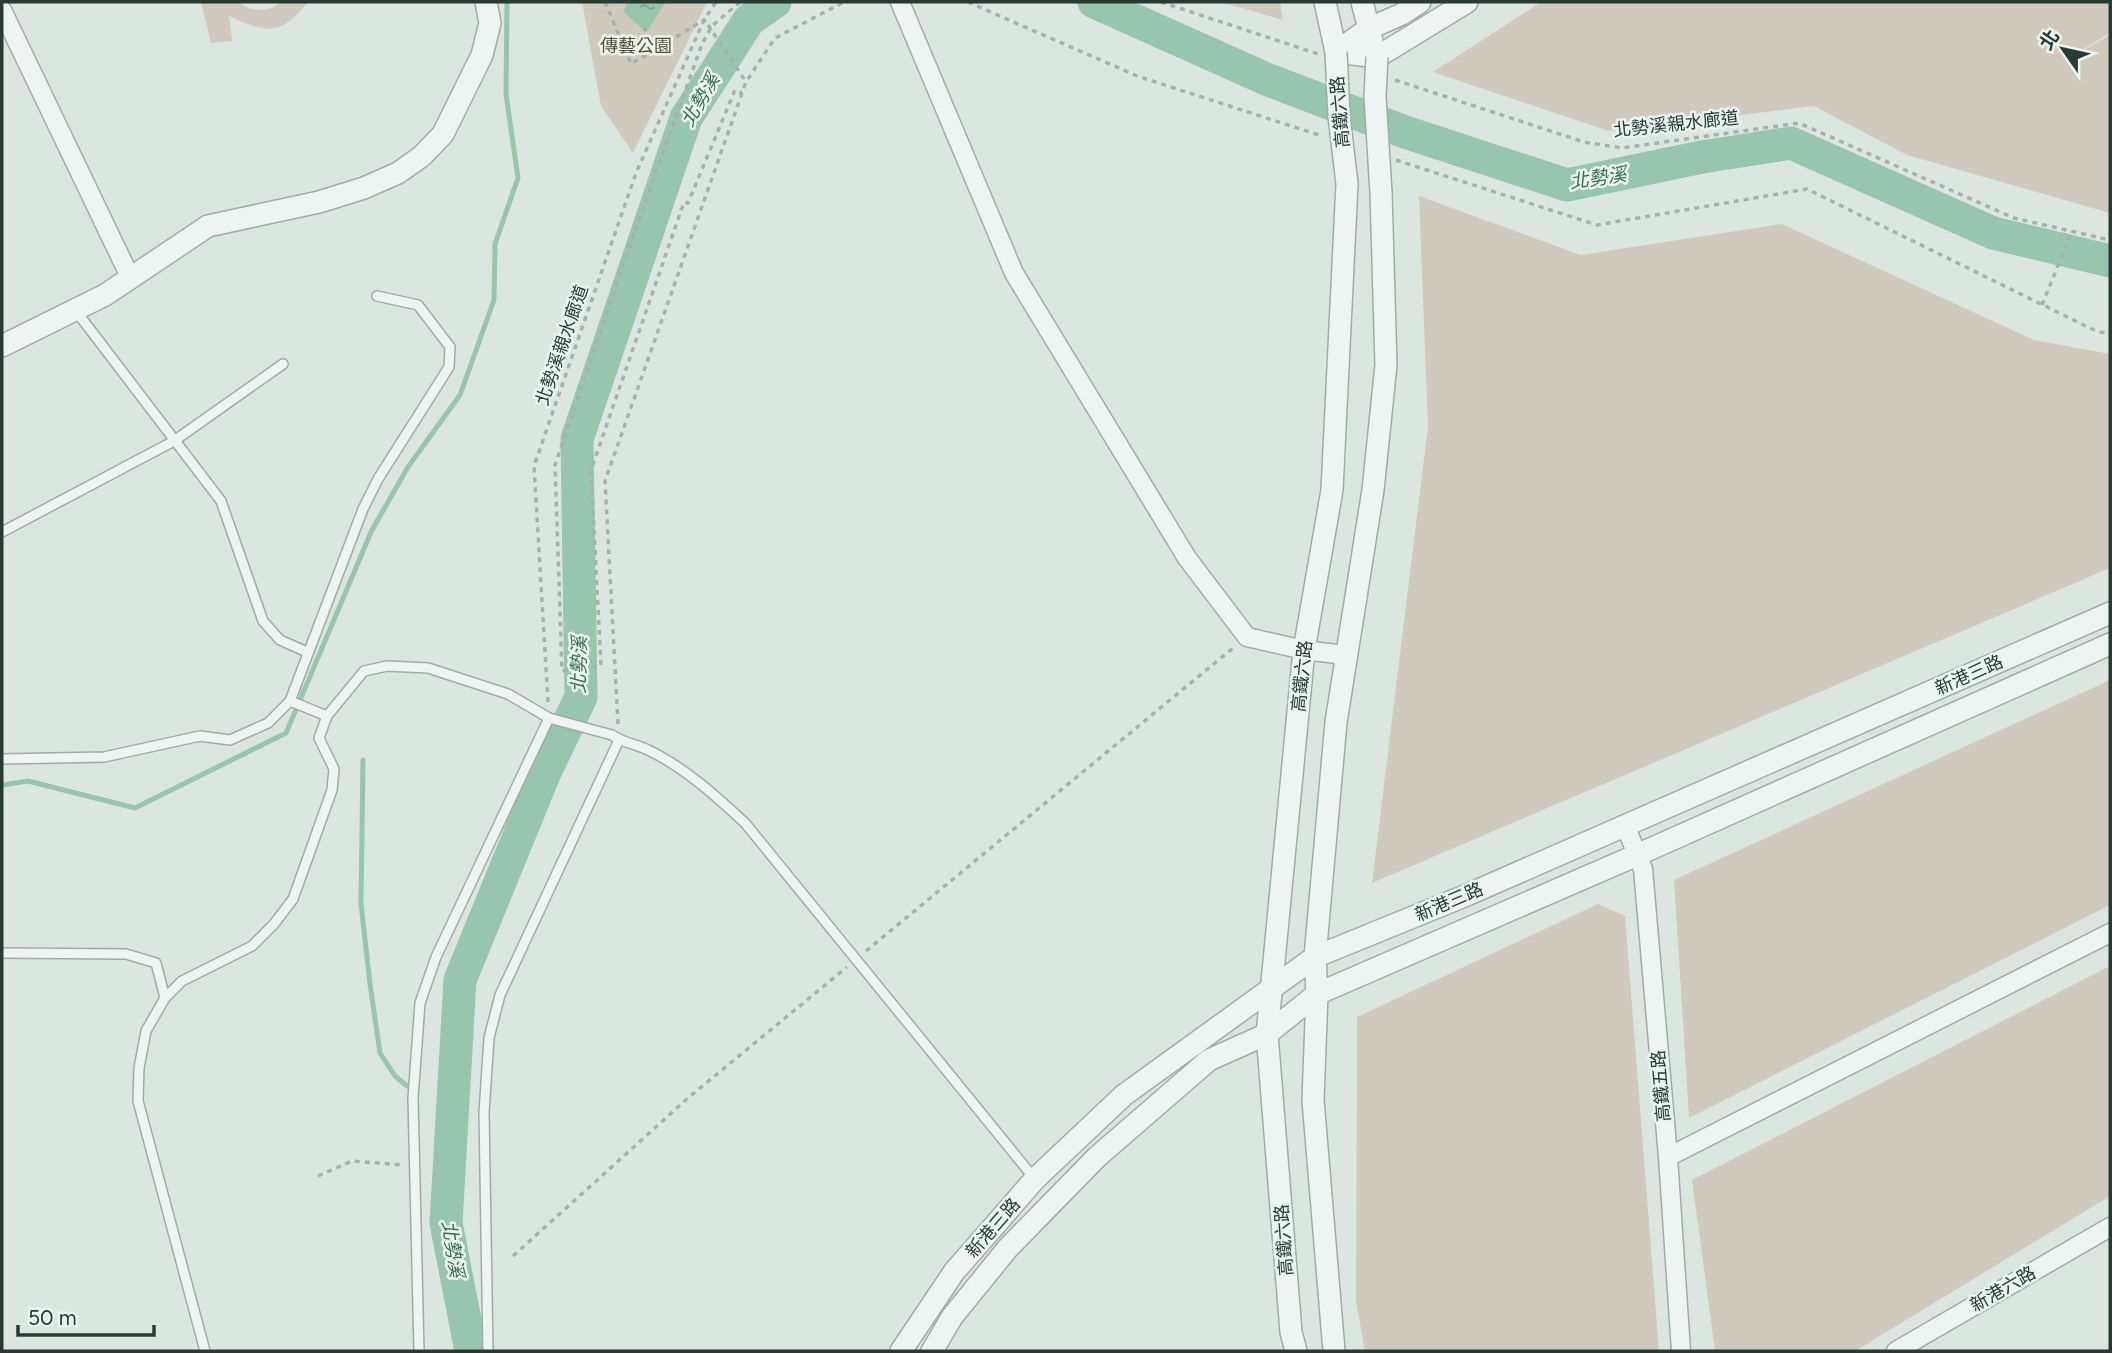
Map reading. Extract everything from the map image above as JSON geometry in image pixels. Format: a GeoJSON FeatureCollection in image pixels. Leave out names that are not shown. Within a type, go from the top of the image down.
{"type":"FeatureCollection","features":[{"type":"Feature","properties":{"kind":"street"},"geometry":{"type":"LineString","coordinates":[[2,346],[75,311],[131,279],[208,226],[319,202],[364,188],[398,173],[422,156],[443,134],[482,55],[490,23],[486,2]]}},
{"type":"Feature","properties":{"kind":"street"},"geometry":{"type":"LineString","coordinates":[[900,2],[1014,273],[1187,558],[1247,637],[1304,650],[1345,655]]}},
{"type":"Feature","properties":{"kind":"street","name":"高鐵六路"},"geometry":{"type":"LineString","coordinates":[[1296,1351],[1291,1332],[1267,1034],[1304,650],[1332,489],[1347,184],[1328,53],[1325,2]]}},
{"type":"Feature","properties":{"kind":"street","name":"高鐵六路"},"geometry":{"type":"LineString","coordinates":[[1334,1351],[1313,1100],[1317,994],[1315,957],[1336,722],[1373,490],[1386,365],[1375,96],[1377,57],[1362,2]]}},
{"type":"Feature","properties":{"kind":"street"},"geometry":{"type":"LineString","coordinates":[[1328,53],[1420,2]]}},
{"type":"Feature","properties":{"kind":"street"},"geometry":{"type":"LineString","coordinates":[[1328,53],[1377,57],[1466,2]]}},
{"type":"Feature","properties":{"kind":"street"},"geometry":{"type":"LineString","coordinates":[[2,10],[131,279]]}},
{"type":"Feature","properties":{"kind":"street","name":"新港三路"},"geometry":{"type":"LineString","coordinates":[[901,1351],[954,1272],[1035,1179],[1124,1095],[1315,957],[1467,895],[2110,613]]}},
{"type":"Feature","properties":{"kind":"street","name":"新港三路"},"geometry":{"type":"LineString","coordinates":[[932,1351],[952,1317],[1008,1248],[1097,1157],[1209,1060],[1267,1034],[1317,994],[2110,644]]}},
{"type":"Feature","properties":{"kind":"street","name":"高鐵五路"},"geometry":{"type":"LineString","coordinates":[[1625,825],[1643,869],[1668,1157],[1681,1351]]}},
{"type":"Feature","properties":{"kind":"street"},"geometry":{"type":"LineString","coordinates":[[1668,1157],[2110,933]]}},
{"type":"Feature","properties":{"kind":"street","name":"新港六路"},"geometry":{"type":"LineString","coordinates":[[1896,1351],[2110,1227]]}},
{"type":"Feature","properties":{"kind":"lane"},"geometry":{"type":"LineString","coordinates":[[2,759],[104,757],[200,736],[230,740],[268,723],[291,701],[307,652],[363,509],[378,480],[449,367],[450,347],[418,306],[377,296]]}},
{"type":"Feature","properties":{"kind":"lane"},"geometry":{"type":"LineString","coordinates":[[75,311],[221,501],[263,621],[280,640],[307,652]]}},
{"type":"Feature","properties":{"kind":"lane"},"geometry":{"type":"LineString","coordinates":[[2,532],[174,442],[283,364]]}},
{"type":"Feature","properties":{"kind":"lane"},"geometry":{"type":"LineString","coordinates":[[205,1351],[138,1101],[139,1068],[146,1031],[164,998],[182,981],[252,946],[274,925],[293,899],[332,790],[334,769],[319,738],[327,716],[364,671],[387,666],[428,668],[508,694],[548,718],[648,750],[711,792],[745,823],[1035,1179]]}},
{"type":"Feature","properties":{"kind":"lane"},"geometry":{"type":"LineString","coordinates":[[291,701],[327,716]]}},
{"type":"Feature","properties":{"kind":"lane"},"geometry":{"type":"LineString","coordinates":[[419,1351],[413,1098],[420,1003],[436,957],[548,718]]}},
{"type":"Feature","properties":{"kind":"lane"},"geometry":{"type":"LineString","coordinates":[[488,1351],[484,1113],[489,1038],[500,995],[616,738]]}},
{"type":"Feature","properties":{"kind":"lane"},"geometry":{"type":"LineString","coordinates":[[2,953],[126,954],[156,963],[164,998]]}},
{"type":"Feature","properties":{"kind":"path"},"geometry":{"type":"LineString","coordinates":[[605,2],[631,64],[704,20],[746,82]]}},
{"type":"Feature","properties":{"kind":"path","name":"北勢溪親水廊道"},"geometry":{"type":"LineString","coordinates":[[548,718],[534,466],[636,173],[704,20],[716,2]]}},
{"type":"Feature","properties":{"kind":"path"},"geometry":{"type":"LineString","coordinates":[[740,2],[712,26],[702,44],[555,465],[562,671],[601,666],[590,470],[684,202],[688,202],[735,90],[742,93]]}},
{"type":"Feature","properties":{"kind":"path"},"geometry":{"type":"LineString","coordinates":[[616,738],[605,481],[746,82],[775,38],[844,2]]}},
{"type":"Feature","properties":{"kind":"path"},"geometry":{"type":"LineString","coordinates":[[968,2],[1137,76],[1334,140]]}},
{"type":"Feature","properties":{"kind":"path"},"geometry":{"type":"LineString","coordinates":[[1161,2],[1328,53]]}},
{"type":"Feature","properties":{"kind":"path","name":"北勢溪親水廊道"},"geometry":{"type":"LineString","coordinates":[[1385,76],[1584,142],[1622,148],[1799,123],[2014,218],[2110,240]]}},
{"type":"Feature","properties":{"kind":"path"},"geometry":{"type":"LineString","coordinates":[[1387,157],[1597,225],[1807,189],[2098,332],[2110,333]]}},
{"type":"Feature","properties":{"kind":"path"},"geometry":{"type":"LineString","coordinates":[[2042,305],[2072,231]]}},
{"type":"Feature","properties":{"kind":"path"},"geometry":{"type":"LineString","coordinates":[[513,1256],[688,1098],[1247,637]]}},
{"type":"Feature","properties":{"kind":"path"},"geometry":{"type":"LineString","coordinates":[[318,1176],[352,1161],[414,1166]]}},
{"type":"Feature","properties":{"kind":"green space"},"geometry":{"type":"Polygon","coordinates":[[[201,2],[238,2],[250,9],[264,10],[282,2],[308,2],[289,21],[272,28],[253,26],[229,16],[232,41],[211,43],[201,2]]]}},
{"type":"Feature","properties":{"kind":"green space","name":"傳藝公園"},"geometry":{"type":"Polygon","coordinates":[[[582,2],[707,2],[633,153],[601,106],[582,2]]]}},
{"type":"Feature","properties":{"kind":"green space"},"geometry":{"type":"Polygon","coordinates":[[[1221,2],[1280,2],[1283,20],[1221,2]]]}},
{"type":"Feature","properties":{"kind":"green space"},"geometry":{"type":"Polygon","coordinates":[[[1541,2],[2110,2],[2110,33],[2056,66],[2110,35],[2110,213],[1907,155],[1814,106],[1609,131],[1433,72],[1541,2]]]}},
{"type":"Feature","properties":{"kind":"green space"},"geometry":{"type":"Polygon","coordinates":[[[1419,196],[1581,255],[1782,224],[2034,340],[2110,354],[2110,568],[1372,883],[1428,426],[1419,196]]]}},
{"type":"Feature","properties":{"kind":"green space"},"geometry":{"type":"Polygon","coordinates":[[[2110,680],[2110,905],[1689,1118],[1674,880],[2110,680]]]}},
{"type":"Feature","properties":{"kind":"green space"},"geometry":{"type":"Polygon","coordinates":[[[1598,904],[1625,916],[1659,1351],[1365,1351],[1356,1302],[1357,1017],[1598,904]]]}},
{"type":"Feature","properties":{"kind":"green space"},"geometry":{"type":"Polygon","coordinates":[[[2110,966],[2110,1196],[1855,1351],[1715,1351],[1692,1180],[2110,966]]]}},
{"type":"Feature","properties":{"kind":"water"},"geometry":{"type":"Polygon","coordinates":[[[627,2],[666,2],[646,32],[624,12],[627,2]]]}},
{"type":"Feature","properties":{"kind":"waterway"},"geometry":{"type":"LineString","coordinates":[[2,785],[28,781],[135,808],[286,733],[372,530],[408,467],[460,395],[494,300],[495,244],[518,178],[506,94],[507,2]]}},
{"type":"Feature","properties":{"kind":"waterway","name":"北勢溪"},"geometry":{"type":"LineString","coordinates":[[471,1351],[446,1223],[460,980],[545,772],[581,697],[577,439],[686,118],[749,20],[775,2]]}},
{"type":"Feature","properties":{"kind":"waterway","name":"北勢溪"},"geometry":{"type":"LineString","coordinates":[[1094,2],[1266,79],[1405,132],[1567,185],[1702,157],[1791,143],[1993,233],[2110,261]]}},
{"type":"Feature","properties":{"kind":"waterway"},"geometry":{"type":"LineString","coordinates":[[363,760],[361,904],[370,984],[380,1053],[395,1076],[407,1086]]}}]}
